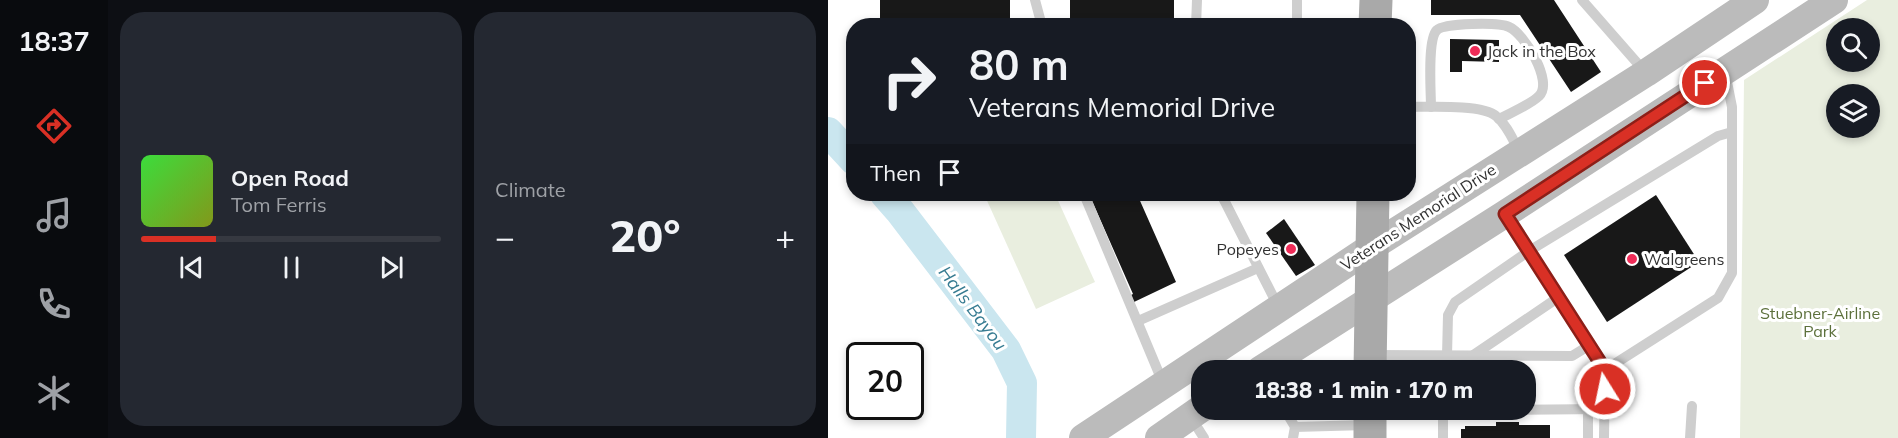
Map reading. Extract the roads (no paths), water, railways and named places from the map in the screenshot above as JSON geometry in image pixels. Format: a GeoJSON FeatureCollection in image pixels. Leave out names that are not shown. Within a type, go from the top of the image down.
{"type":"FeatureCollection","features":[{"type":"Feature","properties":{"kind":"main road"},"geometry":{"type":"LineString","coordinates":[[1375,18],[1376,0]]}},
{"type":"Feature","properties":{"kind":"main road","name":"Veterans Memorial Drive"},"geometry":{"type":"LineString","coordinates":[[1083,438],[1373,246],[1646,73],[1755,0]]}},
{"type":"Feature","properties":{"kind":"main road"},"geometry":{"type":"LineString","coordinates":[[1276,360],[1834,0]]}},
{"type":"Feature","properties":{"kind":"main road"},"geometry":{"type":"LineString","coordinates":[[1718,24],[1725,70]]}},
{"type":"Feature","properties":{"kind":"main road"},"geometry":{"type":"LineString","coordinates":[[1370,360],[1373,201]]}},
{"type":"Feature","properties":{"kind":"main road"},"geometry":{"type":"LineString","coordinates":[[1159,438],[1198,421]]}},
{"type":"Feature","properties":{"kind":"lane"},"geometry":{"type":"LineString","coordinates":[[1035,0],[1040,18]]}},
{"type":"Feature","properties":{"kind":"lane"},"geometry":{"type":"LineString","coordinates":[[1196,18],[1197,0]]}},
{"type":"Feature","properties":{"kind":"lane"},"geometry":{"type":"LineString","coordinates":[[1297,0],[1297,18]]}},
{"type":"Feature","properties":{"kind":"lane"},"geometry":{"type":"LineString","coordinates":[[1582,0],[1646,73]]}},
{"type":"Feature","properties":{"kind":"lane"},"geometry":{"type":"LineString","coordinates":[[1431,107],[1430,55],[1433,36],[1437,30],[1448,25],[1508,26],[1519,34],[1529,49],[1542,74],[1544,87],[1540,96],[1499,119]]}},
{"type":"Feature","properties":{"kind":"lane"},"geometry":{"type":"LineString","coordinates":[[1605,370],[1718,298],[1732,273],[1732,107],[1725,70]]}},
{"type":"Feature","properties":{"kind":"lane"},"geometry":{"type":"LineString","coordinates":[[1416,106],[1476,108],[1495,114],[1507,129],[1520,153]]}},
{"type":"Feature","properties":{"kind":"lane"},"geometry":{"type":"LineString","coordinates":[[1447,356],[1448,315],[1455,302],[1529,251],[1718,135],[1732,132]]}},
{"type":"Feature","properties":{"kind":"lane"},"geometry":{"type":"LineString","coordinates":[[1087,201],[1164,386]]}},
{"type":"Feature","properties":{"kind":"lane"},"geometry":{"type":"LineString","coordinates":[[1225,201],[1280,308]]}},
{"type":"Feature","properties":{"kind":"lane"},"geometry":{"type":"LineString","coordinates":[[1505,214],[1605,370],[1604,438]]}},
{"type":"Feature","properties":{"kind":"lane"},"geometry":{"type":"LineString","coordinates":[[1138,321],[1258,267]]}},
{"type":"Feature","properties":{"kind":"lane"},"geometry":{"type":"LineString","coordinates":[[1472,356],[1559,297]]}},
{"type":"Feature","properties":{"kind":"lane"},"geometry":{"type":"LineString","coordinates":[[1403,360],[1447,356],[1572,356],[1590,345]]}},
{"type":"Feature","properties":{"kind":"lane"},"geometry":{"type":"LineString","coordinates":[[1690,438],[1692,406]]}},
{"type":"Feature","properties":{"kind":"lane"},"geometry":{"type":"LineString","coordinates":[[1536,409],[1604,409]]}},
{"type":"Feature","properties":{"kind":"lane"},"geometry":{"type":"LineString","coordinates":[[1588,409],[1588,438]]}},
{"type":"Feature","properties":{"kind":"lane"},"geometry":{"type":"LineString","coordinates":[[1443,420],[1443,438]]}},
{"type":"Feature","properties":{"kind":"lane"},"geometry":{"type":"LineString","coordinates":[[1294,432],[1370,421]]}},
{"type":"Feature","properties":{"kind":"waterway","name":"Halls Bayou"},"geometry":{"type":"LineString","coordinates":[[828,132],[846,151]]}},
{"type":"Feature","properties":{"kind":"waterway","name":"Halls Bayou"},"geometry":{"type":"LineString","coordinates":[[891,201],[1006,350],[1022,383],[1021,438]]}},
{"type":"Feature","properties":{"kind":"place","name":"Jack in the Box"},"geometry":{"type":"Point","coordinates":[1475,51]}},
{"type":"Feature","properties":{"kind":"place","name":"Popeyes"},"geometry":{"type":"Point","coordinates":[1291,249]}},
{"type":"Feature","properties":{"kind":"place","name":"Walgreens"},"geometry":{"type":"Point","coordinates":[1632,259]}},
{"type":"Feature","properties":{"kind":"park label","name":"Stuebner-Airline Park"},"geometry":{"type":"Point","coordinates":[1820,322]}}]}
